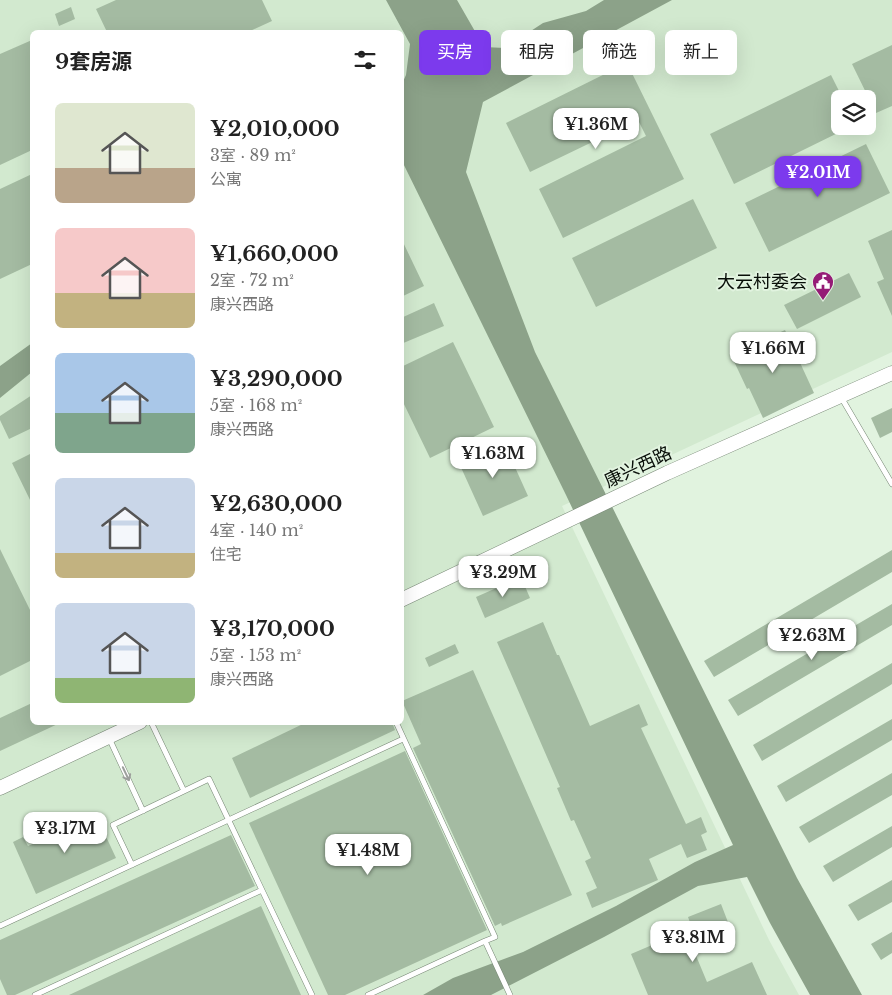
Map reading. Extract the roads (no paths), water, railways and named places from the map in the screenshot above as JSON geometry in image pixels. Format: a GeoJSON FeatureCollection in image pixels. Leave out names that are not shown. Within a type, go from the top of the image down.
{"type":"FeatureCollection","features":[{"type":"Feature","properties":{"kind":"street","name":"康兴西路"},"geometry":{"type":"LineString","coordinates":[[404,599],[520,545],[667,473],[892,373]]}},
{"type":"Feature","properties":{"kind":"street"},"geometry":{"type":"LineString","coordinates":[[0,788],[134,725]]}},
{"type":"Feature","properties":{"kind":"lane"},"geometry":{"type":"LineString","coordinates":[[840,397],[892,484]]}},
{"type":"Feature","properties":{"kind":"lane"},"geometry":{"type":"LineString","coordinates":[[153,725],[184,791]]}},
{"type":"Feature","properties":{"kind":"lane"},"geometry":{"type":"LineString","coordinates":[[368,995],[495,936],[397,725]]}},
{"type":"Feature","properties":{"kind":"lane"},"geometry":{"type":"LineString","coordinates":[[109,737],[143,811]]}},
{"type":"Feature","properties":{"kind":"lane"},"geometry":{"type":"LineString","coordinates":[[0,926],[403,738]]}},
{"type":"Feature","properties":{"kind":"lane"},"geometry":{"type":"LineString","coordinates":[[132,865],[113,825],[209,779],[312,995]]}},
{"type":"Feature","properties":{"kind":"lane"},"geometry":{"type":"LineString","coordinates":[[35,995],[262,890]]}},
{"type":"Feature","properties":{"kind":"lane"},"geometry":{"type":"LineString","coordinates":[[485,941],[510,995]]}},
{"type":"Feature","properties":{"kind":"place","name":"大云村委会"},"geometry":{"type":"Point","coordinates":[823,301]}}]}
